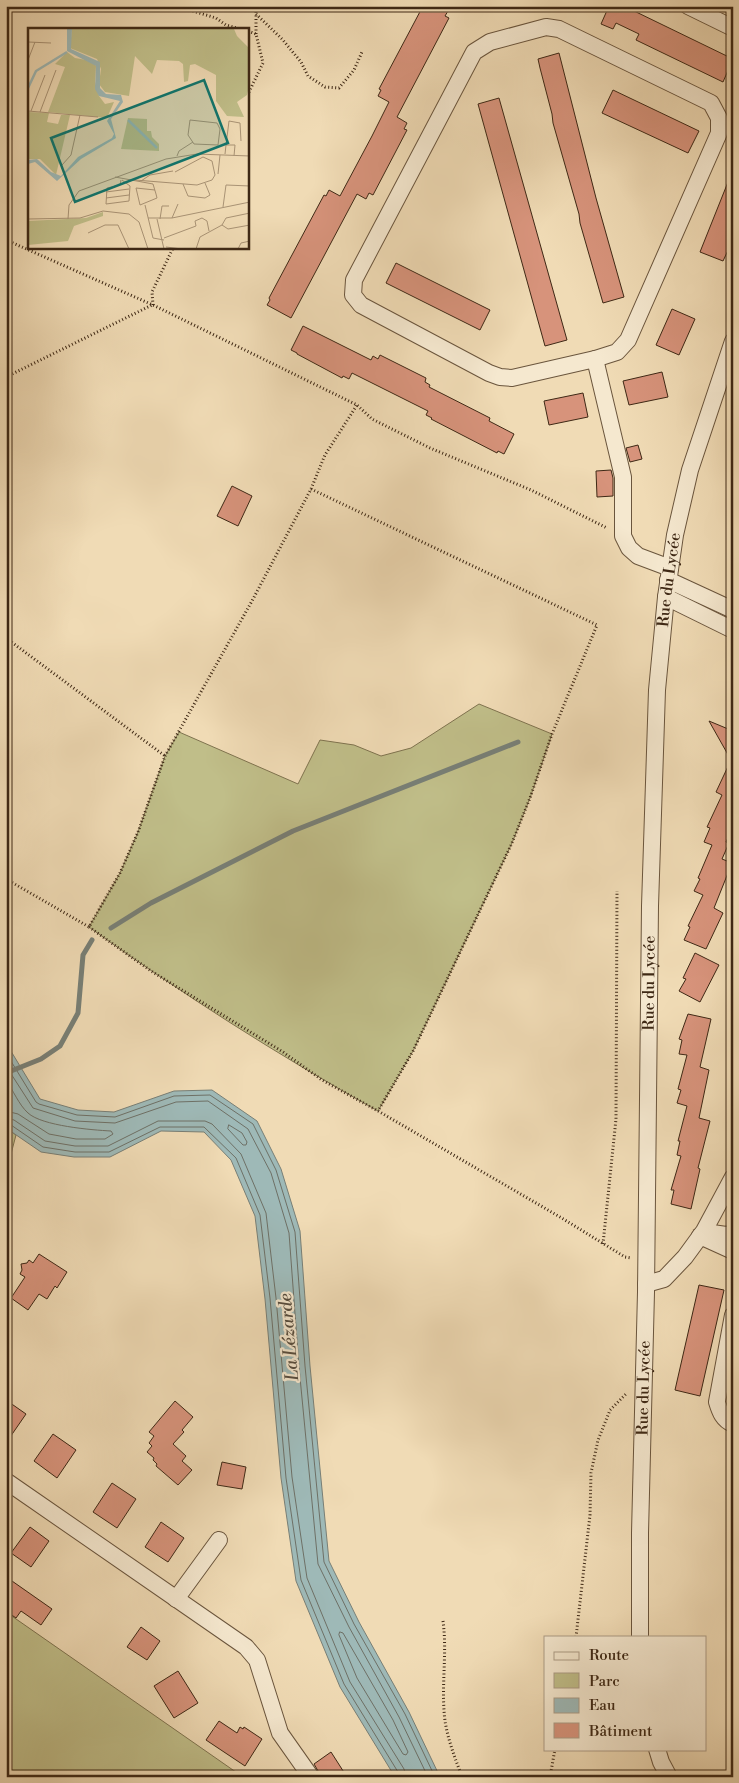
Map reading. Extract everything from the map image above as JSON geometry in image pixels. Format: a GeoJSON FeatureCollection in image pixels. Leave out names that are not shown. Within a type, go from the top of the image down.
{"type":"FeatureCollection","features":[{"type":"Feature","properties":{"kind":"street"},"geometry":{"type":"LineString","coordinates":[[688,6],[733,28]]}},
{"type":"Feature","properties":{"kind":"street"},"geometry":{"type":"LineString","coordinates":[[546,27],[559,29],[711,103],[719,118],[719,133],[628,340],[617,352],[595,359],[512,378],[500,377],[364,307],[353,295],[354,280],[474,52],[490,42],[546,27]]}},
{"type":"Feature","properties":{"kind":"street","name":"Rue du Lycée"},"geometry":{"type":"LineString","coordinates":[[640,1636],[639,1561],[647,1258],[651,877],[656,690],[675,535],[690,470],[733,341]]}},
{"type":"Feature","properties":{"kind":"street"},"geometry":{"type":"LineString","coordinates":[[595,359],[623,477],[623,536],[629,548],[638,556],[733,610]]}},
{"type":"Feature","properties":{"kind":"street"},"geometry":{"type":"LineString","coordinates":[[666,598],[733,630]]}},
{"type":"Feature","properties":{"kind":"street"},"geometry":{"type":"LineString","coordinates":[[646,1284],[664,1278],[685,1257],[702,1234],[733,1177]]}},
{"type":"Feature","properties":{"kind":"street"},"geometry":{"type":"LineString","coordinates":[[702,1234],[733,1234]]}},
{"type":"Feature","properties":{"kind":"street"},"geometry":{"type":"LineString","coordinates":[[702,1234],[733,1251]]}},
{"type":"Feature","properties":{"kind":"street"},"geometry":{"type":"LineString","coordinates":[[733,1314],[717,1402],[720,1413],[728,1422],[733,1424]]}},
{"type":"Feature","properties":{"kind":"street"},"geometry":{"type":"LineString","coordinates":[[6,1481],[246,1647],[257,1660],[280,1733],[311,1777]]}},
{"type":"Feature","properties":{"kind":"street"},"geometry":{"type":"LineString","coordinates":[[176,1599],[219,1540]]}},
{"type":"Feature","properties":{"kind":"street"},"geometry":{"type":"LineString","coordinates":[[657,1750],[669,1777]]}},
{"type":"Feature","properties":{"kind":"path"},"geometry":{"type":"LineString","coordinates":[[6,14],[10,6]]}},
{"type":"Feature","properties":{"kind":"path"},"geometry":{"type":"LineString","coordinates":[[176,6],[216,18],[226,25],[236,28]]}},
{"type":"Feature","properties":{"kind":"path"},"geometry":{"type":"LineString","coordinates":[[249,92],[263,63],[256,34],[256,6]]}},
{"type":"Feature","properties":{"kind":"path"},"geometry":{"type":"LineString","coordinates":[[256,14],[282,39],[301,62],[308,76],[325,87],[339,88],[354,70],[362,52]]}},
{"type":"Feature","properties":{"kind":"path"},"geometry":{"type":"LineString","coordinates":[[249,31],[256,34]]}},
{"type":"Feature","properties":{"kind":"path"},"geometry":{"type":"LineString","coordinates":[[6,240],[153,305],[358,405],[372,419],[422,444],[531,490],[623,536]]}},
{"type":"Feature","properties":{"kind":"path"},"geometry":{"type":"LineString","coordinates":[[153,305],[152,292],[173,249]]}},
{"type":"Feature","properties":{"kind":"path"},"geometry":{"type":"LineString","coordinates":[[6,377],[153,305]]}},
{"type":"Feature","properties":{"kind":"path"},"geometry":{"type":"LineString","coordinates":[[89,927],[120,873],[138,832],[165,756],[252,601],[311,489],[325,455],[358,405]]}},
{"type":"Feature","properties":{"kind":"path"},"geometry":{"type":"LineString","coordinates":[[311,489],[597,625],[552,734],[512,843],[413,1051],[378,1111]]}},
{"type":"Feature","properties":{"kind":"path"},"geometry":{"type":"LineString","coordinates":[[6,638],[165,756]]}},
{"type":"Feature","properties":{"kind":"path"},"geometry":{"type":"LineString","coordinates":[[6,879],[89,927],[151,971],[283,1052],[322,1080],[378,1111],[625,1258],[647,1258]]}},
{"type":"Feature","properties":{"kind":"path"},"geometry":{"type":"LineString","coordinates":[[603,1244],[616,1119],[617,891]]}},
{"type":"Feature","properties":{"kind":"path"},"geometry":{"type":"LineString","coordinates":[[576,1636],[590,1515],[591,1474],[598,1440],[610,1410],[626,1394],[643,1384]]}},
{"type":"Feature","properties":{"kind":"path"},"geometry":{"type":"LineString","coordinates":[[443,1621],[445,1638],[444,1711],[450,1744],[462,1777]]}},
{"type":"Feature","properties":{"kind":"path"},"geometry":{"type":"LineString","coordinates":[[550,1777],[556,1750]]}},
{"type":"Feature","properties":{"kind":"green space"},"geometry":{"type":"Polygon","coordinates":[[[479,704],[552,734],[512,843],[413,1051],[378,1111],[231,1023],[89,927],[120,873],[138,832],[165,756],[179,732],[298,784],[320,740],[354,745],[381,756],[411,748],[479,704]]]}},
{"type":"Feature","properties":{"kind":"green space"},"geometry":{"type":"Polygon","coordinates":[[[6,1128],[16,1135],[6,1173],[6,1128]]]}},
{"type":"Feature","properties":{"kind":"green space"},"geometry":{"type":"Polygon","coordinates":[[[6,1612],[243,1777],[6,1777],[6,1612]]]}},
{"type":"Feature","properties":{"kind":"water","name":"La Lézarde"},"geometry":{"type":"Polygon","coordinates":[[[6,1043],[40,1099],[78,1110],[114,1112],[174,1091],[212,1090],[257,1121],[281,1169],[300,1231],[310,1366],[329,1561],[359,1622],[409,1712],[440,1777],[395,1777],[340,1687],[296,1581],[281,1478],[265,1299],[255,1216],[231,1160],[204,1132],[161,1131],[110,1157],[74,1157],[41,1152],[6,1128],[6,1043]]]}},
{"type":"Feature","properties":{"kind":"building"},"geometry":{"type":"Polygon","coordinates":[[[423,6],[440,6],[448,11],[445,16],[449,18],[397,117],[407,123],[404,129],[407,130],[373,195],[369,193],[366,199],[357,194],[291,318],[267,305],[270,300],[269,298],[324,195],[326,196],[329,190],[340,196],[372,136],[389,102],[378,96],[381,90],[379,89],[423,6]]]}},
{"type":"Feature","properties":{"kind":"building"},"geometry":{"type":"Polygon","coordinates":[[[609,6],[631,6],[630,9],[733,59],[723,82],[636,40],[639,34],[616,23],[613,29],[601,24],[609,6]]]}},
{"type":"Feature","properties":{"kind":"building"},"geometry":{"type":"Polygon","coordinates":[[[559,53],[596,198],[624,297],[603,303],[553,123],[538,59],[559,53]]]}},
{"type":"Feature","properties":{"kind":"building"},"geometry":{"type":"Polygon","coordinates":[[[613,90],[699,131],[688,153],[602,113],[613,90]]]}},
{"type":"Feature","properties":{"kind":"building"},"geometry":{"type":"Polygon","coordinates":[[[499,98],[567,340],[545,346],[478,104],[499,98]]]}},
{"type":"Feature","properties":{"kind":"building"},"geometry":{"type":"Polygon","coordinates":[[[732,172],[733,240],[723,261],[700,252],[732,172]]]}},
{"type":"Feature","properties":{"kind":"building"},"geometry":{"type":"Polygon","coordinates":[[[396,263],[490,310],[480,330],[386,283],[396,263]]]}},
{"type":"Feature","properties":{"kind":"building"},"geometry":{"type":"Polygon","coordinates":[[[672,309],[695,319],[679,355],[656,345],[672,309]]]}},
{"type":"Feature","properties":{"kind":"building"},"geometry":{"type":"Polygon","coordinates":[[[303,326],[371,360],[373,356],[378,359],[380,355],[426,378],[425,382],[430,385],[429,387],[490,418],[489,421],[514,434],[504,454],[498,451],[497,453],[431,419],[426,415],[428,411],[352,373],[349,379],[343,376],[342,378],[297,354],[291,350],[303,326]]]}},
{"type":"Feature","properties":{"kind":"building"},"geometry":{"type":"Polygon","coordinates":[[[662,372],[668,397],[629,405],[623,381],[662,372]]]}},
{"type":"Feature","properties":{"kind":"building"},"geometry":{"type":"Polygon","coordinates":[[[583,393],[588,417],[549,425],[544,401],[583,393]]]}},
{"type":"Feature","properties":{"kind":"building"},"geometry":{"type":"Polygon","coordinates":[[[638,445],[642,459],[630,462],[626,448],[638,445]]]}},
{"type":"Feature","properties":{"kind":"building"},"geometry":{"type":"Polygon","coordinates":[[[611,470],[613,496],[597,497],[596,471],[611,470]]]}},
{"type":"Feature","properties":{"kind":"building"},"geometry":{"type":"Polygon","coordinates":[[[232,486],[252,496],[238,526],[217,516],[232,486]]]}},
{"type":"Feature","properties":{"kind":"building"},"geometry":{"type":"Polygon","coordinates":[[[709,721],[733,731],[733,827],[726,842],[729,843],[722,859],[732,863],[714,908],[723,913],[706,949],[684,940],[690,927],[688,926],[703,895],[694,891],[712,845],[704,842],[710,828],[707,827],[722,795],[716,792],[731,760],[709,721]]]}},
{"type":"Feature","properties":{"kind":"building"},"geometry":{"type":"Polygon","coordinates":[[[695,953],[719,965],[700,1002],[679,991],[686,979],[683,978],[695,953]]]}},
{"type":"Feature","properties":{"kind":"building"},"geometry":{"type":"Polygon","coordinates":[[[688,1014],[711,1019],[700,1067],[709,1070],[699,1118],[710,1121],[698,1168],[700,1169],[691,1209],[671,1204],[674,1190],[671,1190],[681,1156],[677,1155],[680,1141],[678,1141],[687,1106],[677,1103],[681,1090],[678,1089],[687,1055],[679,1054],[682,1040],[679,1039],[688,1014]]]}},
{"type":"Feature","properties":{"kind":"building"},"geometry":{"type":"Polygon","coordinates":[[[39,1254],[67,1272],[47,1299],[39,1294],[28,1310],[11,1298],[25,1277],[20,1274],[22,1270],[21,1264],[27,1263],[29,1260],[33,1263],[39,1254]]]}},
{"type":"Feature","properties":{"kind":"building"},"geometry":{"type":"Polygon","coordinates":[[[699,1285],[724,1290],[700,1396],[675,1390],[699,1285]]]}},
{"type":"Feature","properties":{"kind":"building"},"geometry":{"type":"Polygon","coordinates":[[[6,1400],[26,1414],[6,1443],[6,1400]]]}},
{"type":"Feature","properties":{"kind":"building"},"geometry":{"type":"Polygon","coordinates":[[[175,1401],[193,1417],[182,1430],[184,1432],[173,1444],[186,1456],[182,1461],[192,1470],[178,1485],[156,1466],[154,1458],[147,1452],[152,1446],[149,1443],[154,1436],[149,1432],[175,1401]]]}},
{"type":"Feature","properties":{"kind":"building"},"geometry":{"type":"Polygon","coordinates":[[[53,1434],[76,1450],[57,1478],[34,1461],[53,1434]]]}},
{"type":"Feature","properties":{"kind":"building"},"geometry":{"type":"Polygon","coordinates":[[[222,1462],[246,1467],[242,1489],[217,1485],[222,1462]]]}},
{"type":"Feature","properties":{"kind":"building"},"geometry":{"type":"Polygon","coordinates":[[[112,1483],[136,1499],[117,1528],[93,1512],[112,1483]]]}},
{"type":"Feature","properties":{"kind":"building"},"geometry":{"type":"Polygon","coordinates":[[[161,1522],[184,1538],[168,1562],[145,1547],[161,1522]]]}},
{"type":"Feature","properties":{"kind":"building"},"geometry":{"type":"Polygon","coordinates":[[[30,1527],[49,1541],[31,1567],[11,1553],[30,1527]]]}},
{"type":"Feature","properties":{"kind":"building"},"geometry":{"type":"Polygon","coordinates":[[[12,1581],[52,1609],[41,1625],[21,1611],[16,1618],[6,1611],[6,1590],[12,1581]]]}},
{"type":"Feature","properties":{"kind":"building"},"geometry":{"type":"Polygon","coordinates":[[[141,1627],[160,1641],[147,1660],[127,1647],[141,1627]]]}},
{"type":"Feature","properties":{"kind":"building"},"geometry":{"type":"Polygon","coordinates":[[[178,1671],[198,1703],[174,1718],[154,1686],[178,1671]]]}},
{"type":"Feature","properties":{"kind":"building"},"geometry":{"type":"Polygon","coordinates":[[[219,1721],[237,1733],[240,1727],[243,1729],[244,1727],[262,1739],[245,1766],[206,1740],[219,1721]]]}},
{"type":"Feature","properties":{"kind":"building"},"geometry":{"type":"Polygon","coordinates":[[[331,1752],[347,1777],[321,1776],[314,1764],[331,1752]]]}},
{"type":"Feature","properties":{"kind":"waterway"},"geometry":{"type":"LineString","coordinates":[[111,928],[151,903],[293,831],[518,742]]}},
{"type":"Feature","properties":{"kind":"waterway"},"geometry":{"type":"LineString","coordinates":[[6,1073],[41,1059],[60,1046],[78,1013],[83,955],[92,940]]}}]}
